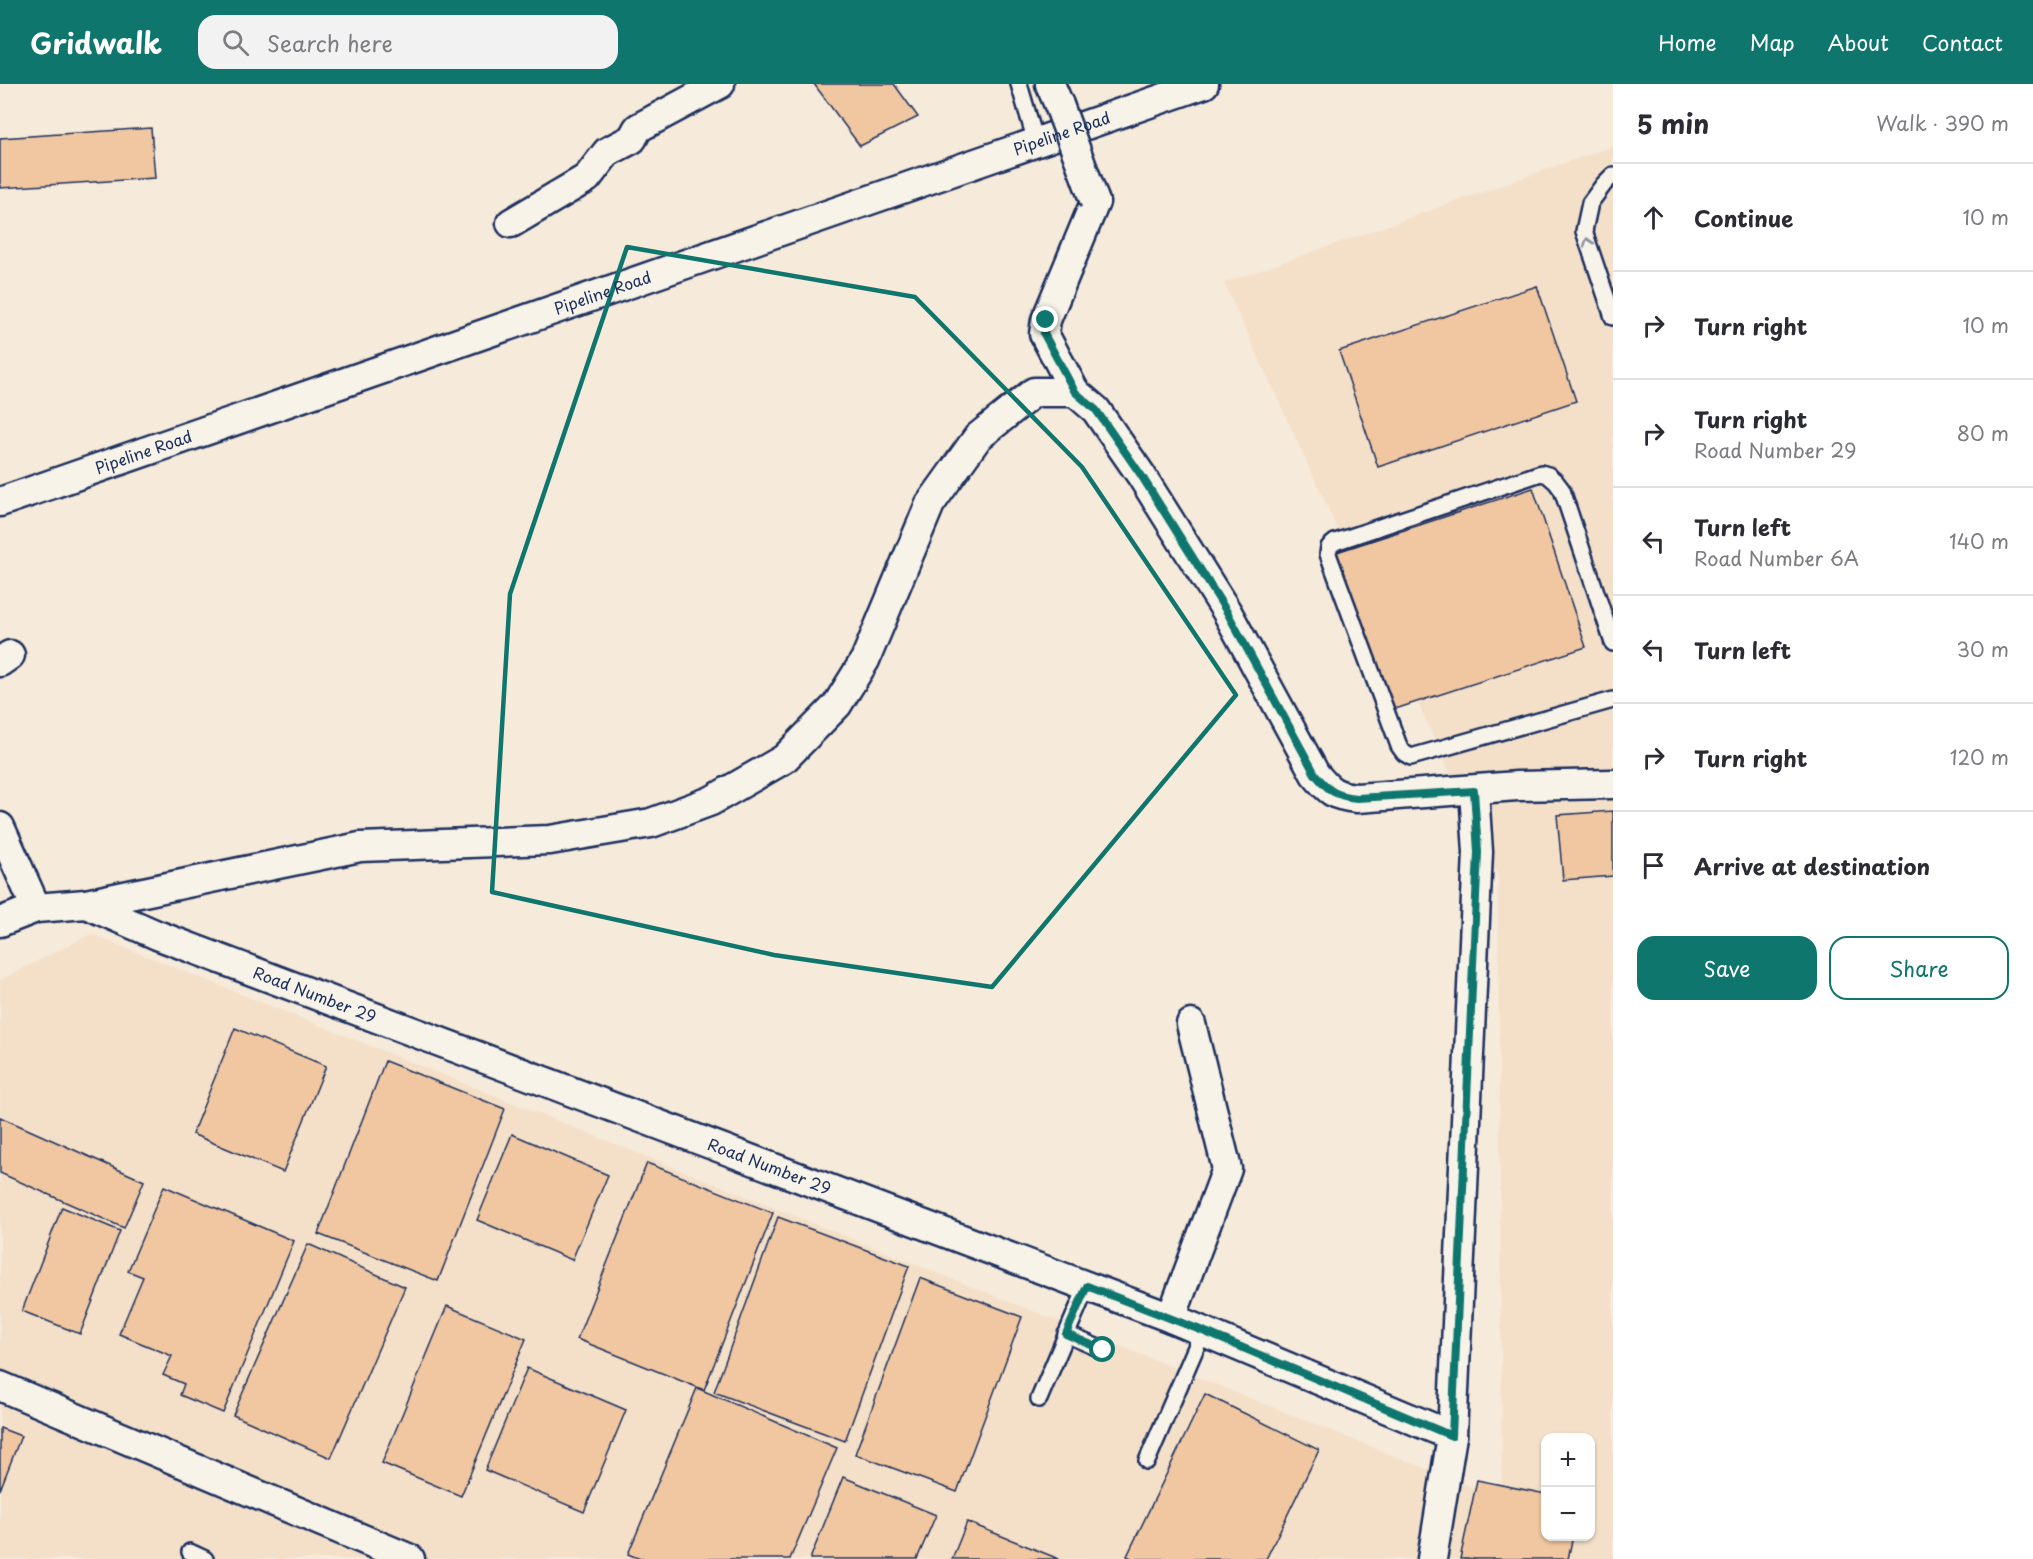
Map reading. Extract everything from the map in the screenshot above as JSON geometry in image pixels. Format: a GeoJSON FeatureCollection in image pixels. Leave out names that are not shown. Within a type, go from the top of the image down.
{"type":"FeatureCollection","features":[{"type":"Feature","properties":{"kind":"street"},"geometry":{"type":"LineString","coordinates":[[511,223],[587,178],[607,152],[632,139],[638,128],[720,84]]}},
{"type":"Feature","properties":{"kind":"street","name":"Pipeline Road"},"geometry":{"type":"LineString","coordinates":[[0,502],[1204,84]]}},
{"type":"Feature","properties":{"kind":"street"},"geometry":{"type":"LineString","coordinates":[[1055,94],[1095,202],[1046,320],[1044,334],[1075,392],[1096,410],[1141,475],[1227,612],[1315,774],[1326,788],[1339,796],[1357,798],[1517,786],[1613,784]]}},
{"type":"Feature","properties":{"kind":"street"},"geometry":{"type":"LineString","coordinates":[[0,922],[36,908],[86,904],[360,847],[550,840],[651,823],[711,801],[784,759],[837,705],[866,660],[930,504],[978,437],[1034,392],[1075,392]]}},
{"type":"Feature","properties":{"kind":"street"},"geometry":{"type":"LineString","coordinates":[[1432,1559],[1452,1436],[1478,852],[1474,791]]}},
{"type":"Feature","properties":{"kind":"street"},"geometry":{"type":"LineString","coordinates":[[0,827],[36,908]]}},
{"type":"Feature","properties":{"kind":"street","name":"Road Number 29"},"geometry":{"type":"LineString","coordinates":[[86,904],[158,935],[1171,1318],[1452,1436]]}},
{"type":"Feature","properties":{"kind":"street"},"geometry":{"type":"LineString","coordinates":[[1171,1318],[1227,1169],[1191,1024]]}},
{"type":"Feature","properties":{"kind":"street"},"geometry":{"type":"LineString","coordinates":[[0,1386],[410,1559]]}},
{"type":"Feature","properties":{"kind":"lane"},"geometry":{"type":"LineString","coordinates":[[1019,84],[1036,142]]}},
{"type":"Feature","properties":{"kind":"lane"},"geometry":{"type":"LineString","coordinates":[[1613,175],[1590,203],[1584,231],[1613,317]]}},
{"type":"Feature","properties":{"kind":"lane"},"geometry":{"type":"LineString","coordinates":[[1613,643],[1562,490],[1556,482],[1541,473],[1335,542],[1329,548],[1328,554],[1399,746],[1411,757],[1613,700]]}},
{"type":"Feature","properties":{"kind":"lane"},"geometry":{"type":"LineString","coordinates":[[1039,1399],[1087,1286]]}},
{"type":"Feature","properties":{"kind":"lane"},"geometry":{"type":"LineString","coordinates":[[1147,1461],[1203,1331]]}},
{"type":"Feature","properties":{"kind":"lane"},"geometry":{"type":"LineString","coordinates":[[1066,1334],[1103,1350]]}},
{"type":"Feature","properties":{"kind":"lane"},"geometry":{"type":"LineString","coordinates":[[190,1552],[205,1559]]}},
{"type":"Feature","properties":{"kind":"highlighted area"},"geometry":{"type":"Polygon","coordinates":[[[627,247],[915,297],[1082,467],[1236,695],[992,987],[774,955],[492,892],[510,594],[627,247]]]}},
{"type":"Feature","properties":{"kind":"shaded area"},"geometry":{"type":"Polygon","coordinates":[[[1613,146],[1613,1559],[0,1559],[0,980],[91,934],[1502,1499],[1498,877],[1224,283],[1613,146]]]}},
{"type":"Feature","properties":{"kind":"building"},"geometry":{"type":"Polygon","coordinates":[[[814,84],[894,84],[918,117],[860,146],[814,84]]]}},
{"type":"Feature","properties":{"kind":"building"},"geometry":{"type":"Polygon","coordinates":[[[151,128],[155,178],[0,188],[0,138],[151,128]]]}},
{"type":"Feature","properties":{"kind":"building"},"geometry":{"type":"Polygon","coordinates":[[[1537,286],[1576,401],[1378,467],[1339,351],[1537,286]]]}},
{"type":"Feature","properties":{"kind":"building"},"geometry":{"type":"Polygon","coordinates":[[[1533,488],[1586,647],[1389,711],[1337,552],[1533,488]]]}},
{"type":"Feature","properties":{"kind":"building"},"geometry":{"type":"Polygon","coordinates":[[[1613,811],[1613,876],[1563,880],[1557,815],[1613,811]]]}},
{"type":"Feature","properties":{"kind":"building"},"geometry":{"type":"Polygon","coordinates":[[[235,1028],[326,1066],[283,1172],[192,1134],[235,1028]]]}},
{"type":"Feature","properties":{"kind":"building"},"geometry":{"type":"Polygon","coordinates":[[[385,1061],[505,1109],[438,1281],[318,1234],[385,1061]]]}},
{"type":"Feature","properties":{"kind":"building"},"geometry":{"type":"Polygon","coordinates":[[[0,1117],[144,1181],[124,1228],[0,1173],[0,1117]]]}},
{"type":"Feature","properties":{"kind":"building"},"geometry":{"type":"Polygon","coordinates":[[[512,1134],[608,1175],[572,1260],[477,1220],[512,1134]]]}},
{"type":"Feature","properties":{"kind":"building"},"geometry":{"type":"Polygon","coordinates":[[[647,1163],[773,1213],[704,1390],[577,1339],[647,1163]]]}},
{"type":"Feature","properties":{"kind":"building"},"geometry":{"type":"Polygon","coordinates":[[[164,1186],[294,1241],[223,1413],[180,1395],[184,1384],[163,1375],[172,1356],[119,1334],[143,1277],[128,1271],[164,1186]]]}},
{"type":"Feature","properties":{"kind":"building"},"geometry":{"type":"Polygon","coordinates":[[[62,1207],[120,1231],[80,1334],[22,1311],[62,1207]]]}},
{"type":"Feature","properties":{"kind":"building"},"geometry":{"type":"Polygon","coordinates":[[[778,1217],[909,1266],[845,1441],[714,1392],[778,1217]]]}},
{"type":"Feature","properties":{"kind":"building"},"geometry":{"type":"Polygon","coordinates":[[[308,1244],[405,1287],[331,1458],[233,1415],[308,1244]]]}},
{"type":"Feature","properties":{"kind":"building"},"geometry":{"type":"Polygon","coordinates":[[[920,1278],[1022,1317],[957,1492],[855,1454],[920,1278]]]}},
{"type":"Feature","properties":{"kind":"building"},"geometry":{"type":"Polygon","coordinates":[[[447,1306],[526,1339],[461,1496],[382,1463],[447,1306]]]}},
{"type":"Feature","properties":{"kind":"building"},"geometry":{"type":"Polygon","coordinates":[[[527,1368],[626,1410],[584,1512],[485,1470],[527,1368]]]}},
{"type":"Feature","properties":{"kind":"building"},"geometry":{"type":"Polygon","coordinates":[[[697,1388],[837,1448],[790,1559],[640,1559],[628,1554],[697,1388]]]}},
{"type":"Feature","properties":{"kind":"building"},"geometry":{"type":"Polygon","coordinates":[[[1205,1394],[1319,1450],[1266,1559],[1133,1559],[1127,1556],[1205,1394]]]}},
{"type":"Feature","properties":{"kind":"building"},"geometry":{"type":"Polygon","coordinates":[[[0,1428],[21,1436],[0,1490],[0,1428]]]}},
{"type":"Feature","properties":{"kind":"building"},"geometry":{"type":"Polygon","coordinates":[[[843,1477],[936,1515],[917,1559],[810,1559],[843,1477]]]}},
{"type":"Feature","properties":{"kind":"building"},"geometry":{"type":"Polygon","coordinates":[[[1477,1480],[1541,1493],[1541,1541],[1572,1541],[1568,1559],[1460,1559],[1477,1480]]]}},
{"type":"Feature","properties":{"kind":"building"},"geometry":{"type":"Polygon","coordinates":[[[967,1522],[1059,1559],[952,1559],[967,1522]]]}},
{"type":"Feature","properties":{"kind":"route"},"geometry":{"type":"LineString","coordinates":[[1046,320],[1044,334],[1075,392],[1096,410],[1141,475],[1227,612],[1315,774],[1326,788],[1339,796],[1357,798],[1474,791],[1478,852],[1452,1436],[1203,1331],[1087,1286],[1066,1334],[1103,1350]]}}]}
